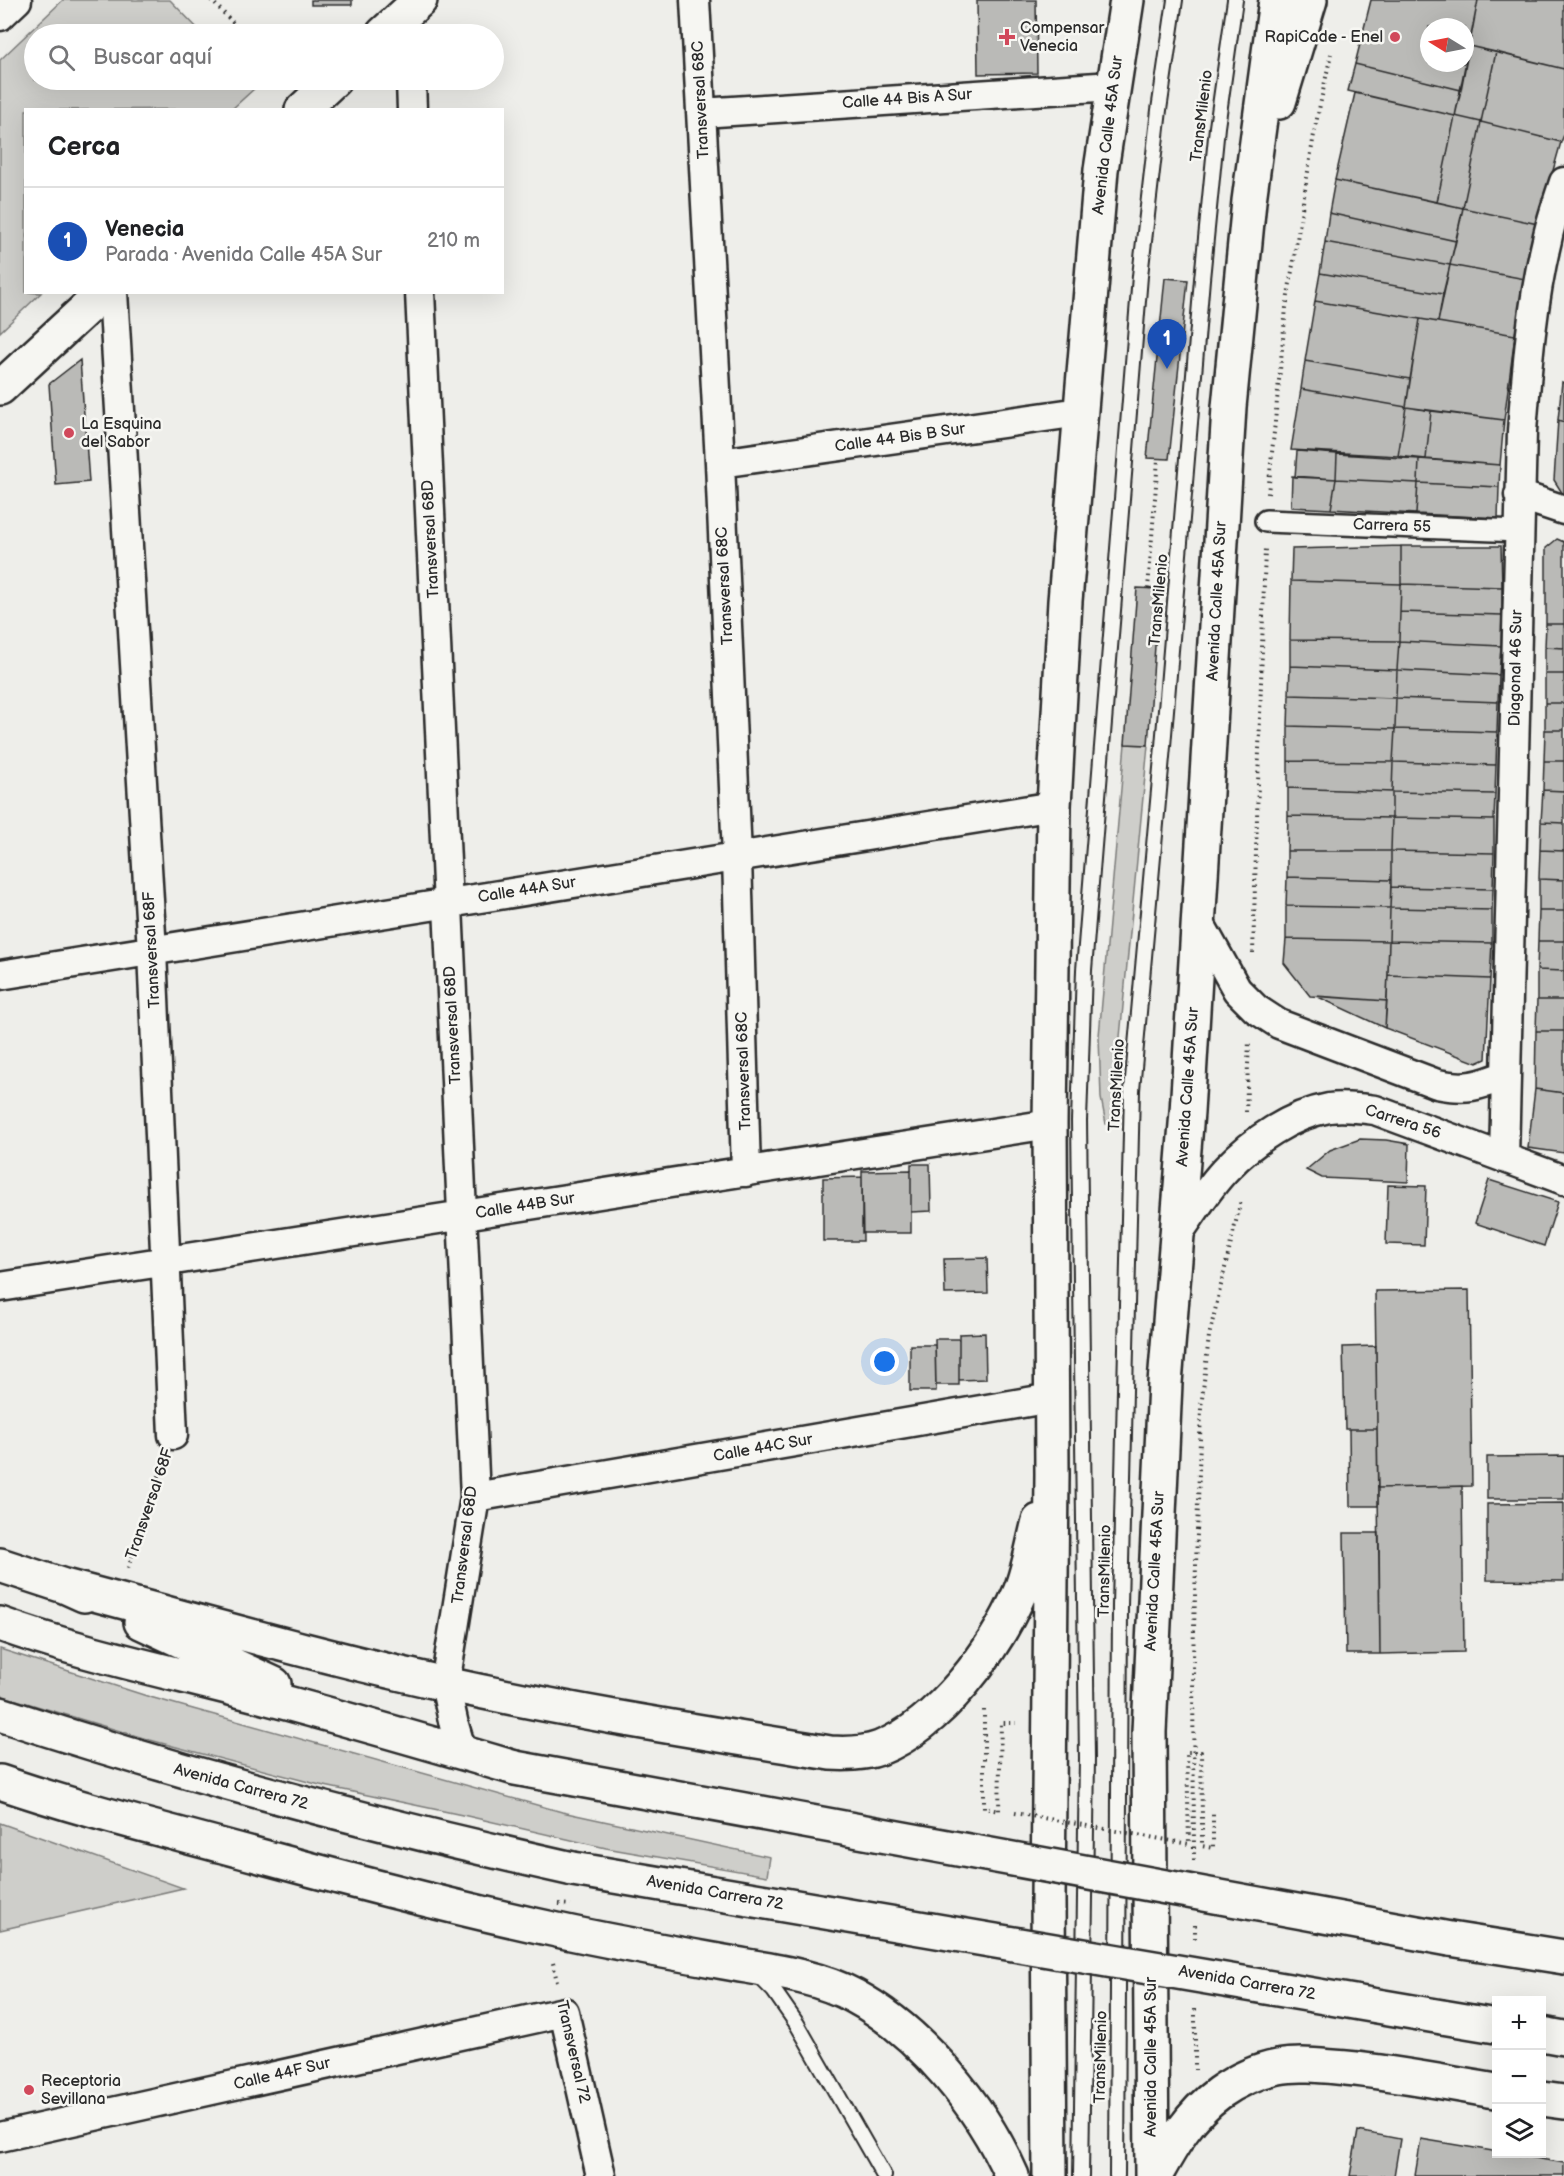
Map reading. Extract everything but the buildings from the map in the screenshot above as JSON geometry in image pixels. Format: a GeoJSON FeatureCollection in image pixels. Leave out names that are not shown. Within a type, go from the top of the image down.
{"type":"FeatureCollection","features":[{"type":"Feature","properties":{"kind":"main road","name":"Avenida Calle 45A Sur"},"geometry":{"type":"LineString","coordinates":[[1050,2176],[1048,1900],[1052,1474],[1050,1125],[1054,806],[1065,601],[1101,170],[1127,0]]}},
{"type":"Feature","properties":{"kind":"main road","name":"Avenida Calle 45A Sur"},"geometry":{"type":"LineString","coordinates":[[1153,2176],[1149,1801],[1151,1679],[1164,1383],[1199,922],[1229,407],[1249,201],[1276,0]]}},
{"type":"Feature","properties":{"kind":"main road"},"geometry":{"type":"LineString","coordinates":[[1249,201],[1310,0]]}},
{"type":"Feature","properties":{"kind":"main road"},"geometry":{"type":"LineString","coordinates":[[396,24],[411,12]]}},
{"type":"Feature","properties":{"kind":"main road"},"geometry":{"type":"LineString","coordinates":[[304,108],[323,90]]}},
{"type":"Feature","properties":{"kind":"main road"},"geometry":{"type":"LineString","coordinates":[[0,388],[102,294]]}},
{"type":"Feature","properties":{"kind":"main road"},"geometry":{"type":"LineString","coordinates":[[0,1565],[64,1586],[445,1684],[586,1713],[830,1754],[854,1754],[878,1749],[903,1737],[931,1716],[961,1685],[997,1634],[1021,1589],[1052,1474]]}},
{"type":"Feature","properties":{"kind":"main road"},"geometry":{"type":"LineString","coordinates":[[64,1586],[349,1718]]}},
{"type":"Feature","properties":{"kind":"main road"},"geometry":{"type":"LineString","coordinates":[[0,1624],[29,1635],[349,1718],[515,1768],[1450,1939],[1564,1957]]}},
{"type":"Feature","properties":{"kind":"main road","name":"Avenida Carrera 72"},"geometry":{"type":"LineString","coordinates":[[0,1714],[114,1751],[217,1780],[441,1840],[573,1869],[1492,2025]]}},
{"type":"Feature","properties":{"kind":"main road"},"geometry":{"type":"LineString","coordinates":[[0,1782],[177,1834],[375,1888],[545,1927],[783,1973],[853,1995],[900,2027],[924,2049],[972,2107],[1012,2176]]}},
{"type":"Feature","properties":{"kind":"main road"},"geometry":{"type":"LineString","coordinates":[[1546,2035],[1564,2038]]}},
{"type":"Feature","properties":{"kind":"main road"},"geometry":{"type":"LineString","coordinates":[[1153,2176],[1196,2114],[1219,2092],[1249,2076],[1279,2067],[1320,2065],[1369,2070],[1492,2090]]}},
{"type":"Feature","properties":{"kind":"main road"},"geometry":{"type":"LineString","coordinates":[[1546,2100],[1564,2102]]}},
{"type":"Feature","properties":{"kind":"street"},"geometry":{"type":"LineString","coordinates":[[0,16],[17,0]]}},
{"type":"Feature","properties":{"kind":"street","name":"Transversal 68C"},"geometry":{"type":"LineString","coordinates":[[695,0],[720,463],[737,856],[746,1172]]}},
{"type":"Feature","properties":{"kind":"street","name":"Calle 44 Bis A Sur"},"geometry":{"type":"LineString","coordinates":[[701,113],[1113,86]]}},
{"type":"Feature","properties":{"kind":"street"},"geometry":{"type":"LineString","coordinates":[[411,90],[412,108]]}},
{"type":"Feature","properties":{"kind":"street","name":"Diagonal 46 Sur"},"geometry":{"type":"LineString","coordinates":[[1504,1158],[1519,495],[1527,367],[1555,243],[1564,182]]}},
{"type":"Feature","properties":{"kind":"street","name":"Transversal 68F"},"geometry":{"type":"LineString","coordinates":[[112,294],[152,951],[173,1435]]}},
{"type":"Feature","properties":{"kind":"street","name":"Transversal 68D"},"geometry":{"type":"LineString","coordinates":[[420,294],[475,1497],[445,1684],[462,1752]]}},
{"type":"Feature","properties":{"kind":"street","name":"Calle 44 Bis B Sur"},"geometry":{"type":"LineString","coordinates":[[720,463],[1080,412]]}},
{"type":"Feature","properties":{"kind":"street"},"geometry":{"type":"LineString","coordinates":[[1519,495],[1564,510]]}},
{"type":"Feature","properties":{"kind":"street","name":"Carrera 55"},"geometry":{"type":"LineString","coordinates":[[1266,521],[1519,531]]}},
{"type":"Feature","properties":{"kind":"street","name":"Calle 44A Sur"},"geometry":{"type":"LineString","coordinates":[[0,975],[1054,806]]}},
{"type":"Feature","properties":{"kind":"street"},"geometry":{"type":"LineString","coordinates":[[1199,922],[1237,990],[1250,1004],[1279,1024],[1437,1084],[1458,1088],[1477,1086],[1506,1075]]}},
{"type":"Feature","properties":{"kind":"street","name":"Carrera 56"},"geometry":{"type":"LineString","coordinates":[[1177,1235],[1225,1169],[1244,1152],[1276,1129],[1329,1108],[1355,1107],[1375,1110],[1564,1180]]}},
{"type":"Feature","properties":{"kind":"street","name":"Calle 44B Sur"},"geometry":{"type":"LineString","coordinates":[[0,1287],[1050,1125]]}},
{"type":"Feature","properties":{"kind":"street","name":"Calle 44C Sur"},"geometry":{"type":"LineString","coordinates":[[475,1497],[1051,1398]]}},
{"type":"Feature","properties":{"kind":"street","name":"Calle 44F Sur"},"geometry":{"type":"LineString","coordinates":[[0,2137],[564,2012]]}},
{"type":"Feature","properties":{"kind":"street","name":"Transversal 72"},"geometry":{"type":"LineString","coordinates":[[564,2012],[601,2176]]}},
{"type":"Feature","properties":{"kind":"lane","name":"TransMilenio"},"geometry":{"type":"LineString","coordinates":[[1081,2176],[1087,1758],[1079,1121],[1084,970],[1140,276],[1159,110],[1175,0]]}},
{"type":"Feature","properties":{"kind":"lane","name":"TransMilenio"},"geometry":{"type":"LineString","coordinates":[[1117,2176],[1120,1594],[1132,1090],[1202,279],[1217,127],[1235,0]]}},
{"type":"Feature","properties":{"kind":"lane"},"geometry":{"type":"LineString","coordinates":[[750,1967],[774,1991],[797,2024],[884,2176]]}},
{"type":"Feature","properties":{"kind":"path"},"geometry":{"type":"LineString","coordinates":[[210,0],[234,24]]}},
{"type":"Feature","properties":{"kind":"path"},"geometry":{"type":"LineString","coordinates":[[1194,1867],[1193,1659],[1201,1408],[1209,1336],[1242,1198],[1266,521],[1286,308],[1315,128],[1333,47]]}},
{"type":"Feature","properties":{"kind":"path"},"geometry":{"type":"LineString","coordinates":[[1148,589],[1158,459]]}},
{"type":"Feature","properties":{"kind":"path","name":"Transversal 68F"},"geometry":{"type":"LineString","coordinates":[[117,1600],[173,1435]]}},
{"type":"Feature","properties":{"kind":"path"},"geometry":{"type":"LineString","coordinates":[[984,1721],[984,1808],[999,1811],[1000,1723],[1016,1723],[1016,1734]]}},
{"type":"Feature","properties":{"kind":"path"},"geometry":{"type":"LineString","coordinates":[[1015,1802],[1015,1814],[1188,1844],[1187,1752],[1201,1752],[1202,1846],[1214,1848],[1213,1811]]}},
{"type":"Feature","properties":{"kind":"path"},"geometry":{"type":"LineString","coordinates":[[1195,1913],[1195,1948]]}},
{"type":"Feature","properties":{"kind":"path","name":"Transversal 72"},"geometry":{"type":"LineString","coordinates":[[545,1927],[564,2012]]}},
{"type":"Feature","properties":{"kind":"path"},"geometry":{"type":"LineString","coordinates":[[1195,2007],[1196,2114]]}},
{"type":"Feature","properties":{"kind":"shaded area"},"geometry":{"type":"Polygon","coordinates":[[[63,0],[170,0],[193,24],[38,24],[63,0]]]}},
{"type":"Feature","properties":{"kind":"shaded area"},"geometry":{"type":"Polygon","coordinates":[[[24,37],[24,90],[253,90],[233,108],[24,108],[24,294],[40,294],[0,332],[0,60],[24,37]]]}},
{"type":"Feature","properties":{"kind":"shaded area"},"geometry":{"type":"Polygon","coordinates":[[[1125,744],[1148,745],[1120,1037],[1118,1096],[1113,1124],[1110,1126],[1106,1124],[1101,1098],[1099,1036],[1125,744]]]}},
{"type":"Feature","properties":{"kind":"shaded area"},"geometry":{"type":"Polygon","coordinates":[[[0,1649],[150,1697],[562,1812],[770,1857],[767,1876],[606,1848],[320,1785],[150,1740],[0,1695],[0,1649]]]}},
{"type":"Feature","properties":{"kind":"shaded area"},"geometry":{"type":"Polygon","coordinates":[[[0,1823],[183,1888],[0,1930],[0,1823]]]}},
{"type":"Feature","properties":{"kind":"place","name":"Compensar Venecia"},"geometry":{"type":"Point","coordinates":[1007,37]}},
{"type":"Feature","properties":{"kind":"place","name":"RapiCade - Enel"},"geometry":{"type":"Point","coordinates":[1395,37]}},
{"type":"Feature","properties":{"kind":"place","name":"Venecia"},"geometry":{"type":"Point","coordinates":[1167,369]}},
{"type":"Feature","properties":{"kind":"place","name":"La Esquina del Sabor"},"geometry":{"type":"Point","coordinates":[69,433]}},
{"type":"Feature","properties":{"kind":"place","name":"Receptoria Sevillana"},"geometry":{"type":"Point","coordinates":[29,2090]}}]}
